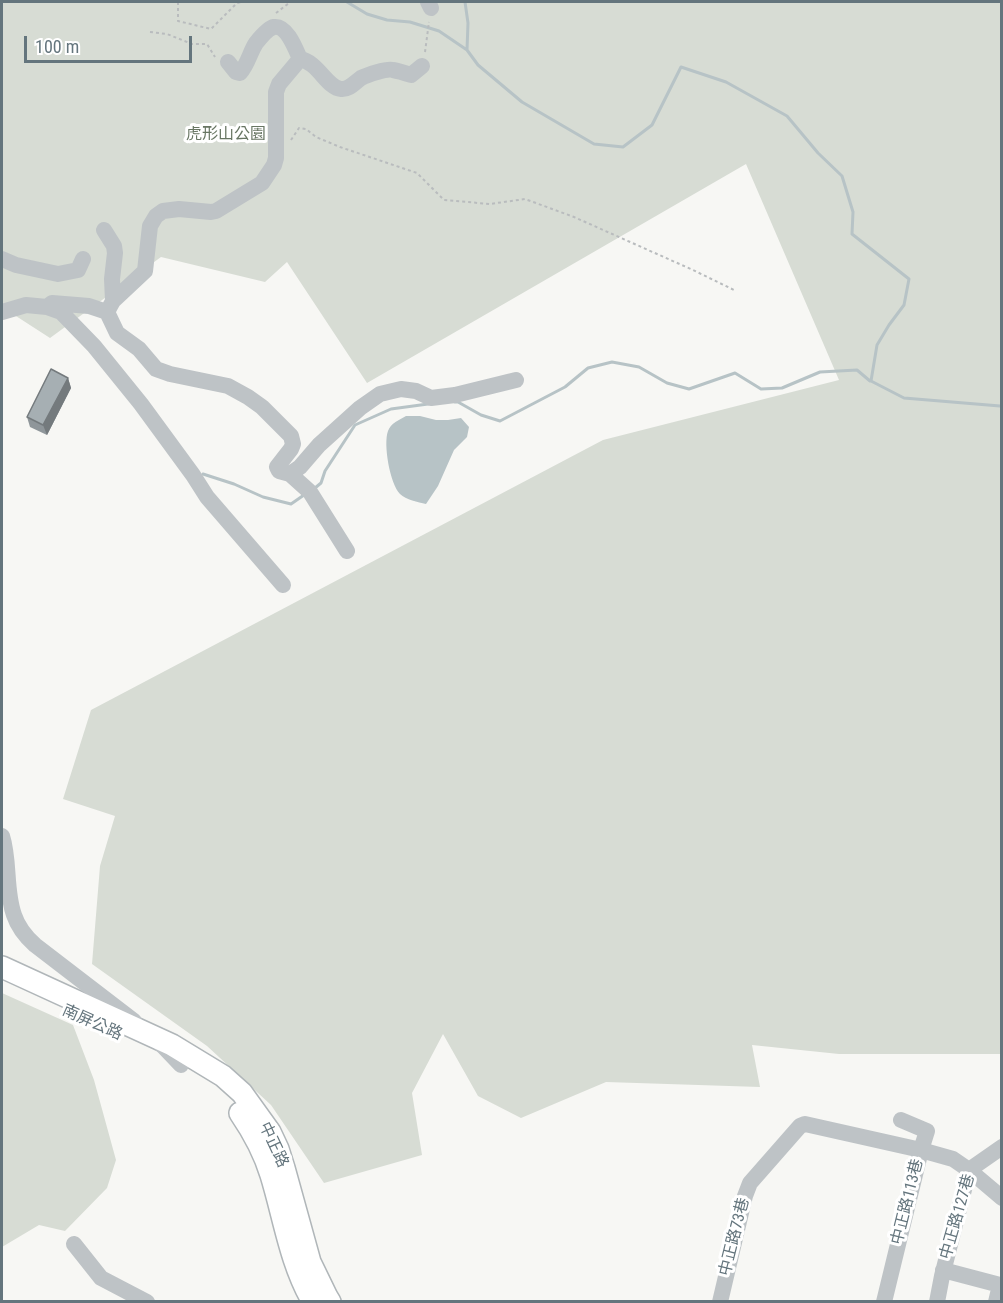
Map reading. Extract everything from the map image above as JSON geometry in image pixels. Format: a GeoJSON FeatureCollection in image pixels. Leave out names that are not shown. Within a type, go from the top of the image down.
{"type":"FeatureCollection","features":[{"type":"Feature","properties":{"kind":"main road","name":"南屏公路"},"geometry":{"type":"LineString","coordinates":[[2,967],[153,1036]]}},
{"type":"Feature","properties":{"kind":"main road","name":"南屏公路"},"geometry":{"type":"LineString","coordinates":[[2,983],[153,1050],[181,1065]]}},
{"type":"Feature","properties":{"kind":"main road","name":"中正路"},"geometry":{"type":"LineString","coordinates":[[153,1036],[223,1076],[242,1093],[270,1132],[284,1168],[310,1262],[330,1302]]}},
{"type":"Feature","properties":{"kind":"main road","name":"中正路"},"geometry":{"type":"LineString","coordinates":[[181,1065],[219,1090],[235,1105],[254,1135],[270,1173],[293,1257],[313,1302]]}},
{"type":"Feature","properties":{"kind":"street"},"geometry":{"type":"LineString","coordinates":[[228,62],[236,72],[240,73],[256,44],[271,28],[276,26],[294,42],[300,59]]}},
{"type":"Feature","properties":{"kind":"street"},"geometry":{"type":"LineString","coordinates":[[300,59],[315,66],[334,87],[342,90],[350,87],[362,77],[390,69],[411,75],[422,66]]}},
{"type":"Feature","properties":{"kind":"street"},"geometry":{"type":"LineString","coordinates":[[47,307],[52,303],[110,307],[145,271],[150,226],[156,216],[163,211],[179,209],[216,212],[262,183],[270,173],[276,158],[276,92],[279,84],[300,59]]}},
{"type":"Feature","properties":{"kind":"street"},"geometry":{"type":"LineString","coordinates":[[104,230],[114,246],[115,253],[110,307],[117,333],[139,349],[156,369],[228,386],[262,407],[291,436],[294,444],[277,466],[279,471],[290,474],[310,492],[347,551]]}},
{"type":"Feature","properties":{"kind":"street"},"geometry":{"type":"LineString","coordinates":[[2,259],[16,265],[58,274],[78,270],[83,259]]}},
{"type":"Feature","properties":{"kind":"street"},"geometry":{"type":"LineString","coordinates":[[2,312],[26,305],[47,307],[61,312],[94,346],[141,404],[207,497],[283,585]]}},
{"type":"Feature","properties":{"kind":"street"},"geometry":{"type":"LineString","coordinates":[[290,474],[300,467],[319,444],[360,408],[380,394],[400,389],[416,391],[431,398],[455,395],[516,380]]}},
{"type":"Feature","properties":{"kind":"street"},"geometry":{"type":"LineString","coordinates":[[2,836],[6,852],[11,903],[23,933],[35,945],[153,1036],[181,1065]]}},
{"type":"Feature","properties":{"kind":"street","name":"中正路113巷"},"geometry":{"type":"LineString","coordinates":[[884,1302],[927,1131],[901,1119]]}},
{"type":"Feature","properties":{"kind":"street","name":"中正路73巷"},"geometry":{"type":"LineString","coordinates":[[720,1302],[740,1215],[750,1184],[800,1126],[805,1124],[921,1150]]}},
{"type":"Feature","properties":{"kind":"street","name":"中正路127巷"},"geometry":{"type":"LineString","coordinates":[[937,1302],[969,1170],[1002,1147]]}},
{"type":"Feature","properties":{"kind":"street"},"geometry":{"type":"LineString","coordinates":[[921,1150],[953,1160],[969,1170],[1002,1198]]}},
{"type":"Feature","properties":{"kind":"street"},"geometry":{"type":"LineString","coordinates":[[75,1244],[101,1278],[147,1302]]}},
{"type":"Feature","properties":{"kind":"street"},"geometry":{"type":"LineString","coordinates":[[943,1270],[1000,1285],[996,1302]]}},
{"type":"Feature","properties":{"kind":"path"},"geometry":{"type":"LineString","coordinates":[[178,2],[178,21],[211,29],[237,3],[242,2]]}},
{"type":"Feature","properties":{"kind":"path"},"geometry":{"type":"LineString","coordinates":[[422,66],[430,5]]}},
{"type":"Feature","properties":{"kind":"path"},"geometry":{"type":"LineString","coordinates":[[150,32],[167,34],[192,44],[207,44],[216,59],[228,62]]}},
{"type":"Feature","properties":{"kind":"path"},"geometry":{"type":"LineString","coordinates":[[276,158],[298,128],[306,129],[316,137],[332,144],[417,173],[444,200],[490,204],[525,199],[574,218],[734,290]]}},
{"type":"Feature","properties":{"kind":"green space","name":"虎形山公園"},"geometry":{"type":"Polygon","coordinates":[[[2,2],[1001,2],[1001,1054],[839,1054],[752,1045],[760,1087],[606,1082],[521,1118],[478,1096],[443,1034],[412,1093],[422,1155],[324,1183],[271,1105],[207,1046],[92,964],[100,866],[115,816],[63,799],[91,710],[603,440],[839,380],[746,164],[367,383],[287,262],[265,282],[161,257],[50,338],[2,307],[2,2]]]}},
{"type":"Feature","properties":{"kind":"green space"},"geometry":{"type":"Polygon","coordinates":[[[2,993],[73,1025],[94,1080],[116,1160],[107,1188],[65,1231],[39,1225],[2,1247],[2,993]]]}},
{"type":"Feature","properties":{"kind":"shaded area"},"geometry":{"type":"Polygon","coordinates":[[[406,416],[420,416],[436,420],[461,418],[469,427],[467,437],[454,450],[438,486],[426,504],[400,494],[390,473],[386,445],[388,431],[393,424],[406,416]]]}},
{"type":"Feature","properties":{"kind":"building"},"geometry":{"type":"Polygon","coordinates":[[[51,369],[68,378],[43,425],[27,417],[51,369]]]}},
{"type":"Feature","properties":{"kind":"waterway"},"geometry":{"type":"LineString","coordinates":[[347,2],[367,14],[387,20],[410,22],[439,31],[467,50]]}},
{"type":"Feature","properties":{"kind":"waterway"},"geometry":{"type":"LineString","coordinates":[[465,2],[468,23],[467,50],[478,65],[522,102],[594,144],[623,147],[652,125],[681,67],[726,82],[787,116],[818,153],[842,176],[853,212],[852,234],[909,279],[904,305],[877,345],[871,381],[904,398],[1002,405]]}},
{"type":"Feature","properties":{"kind":"waterway"},"geometry":{"type":"LineString","coordinates":[[455,402],[481,415],[500,421],[565,387],[588,368],[612,362],[639,367],[667,383],[689,389],[735,373],[761,389],[782,388],[820,372],[857,370],[870,381]]}},
{"type":"Feature","properties":{"kind":"waterway"},"geometry":{"type":"LineString","coordinates":[[315,488],[321,483],[325,471],[355,425],[391,409],[428,404]]}},
{"type":"Feature","properties":{"kind":"waterway"},"geometry":{"type":"LineString","coordinates":[[203,474],[263,497],[291,504],[304,495]]}}]}
